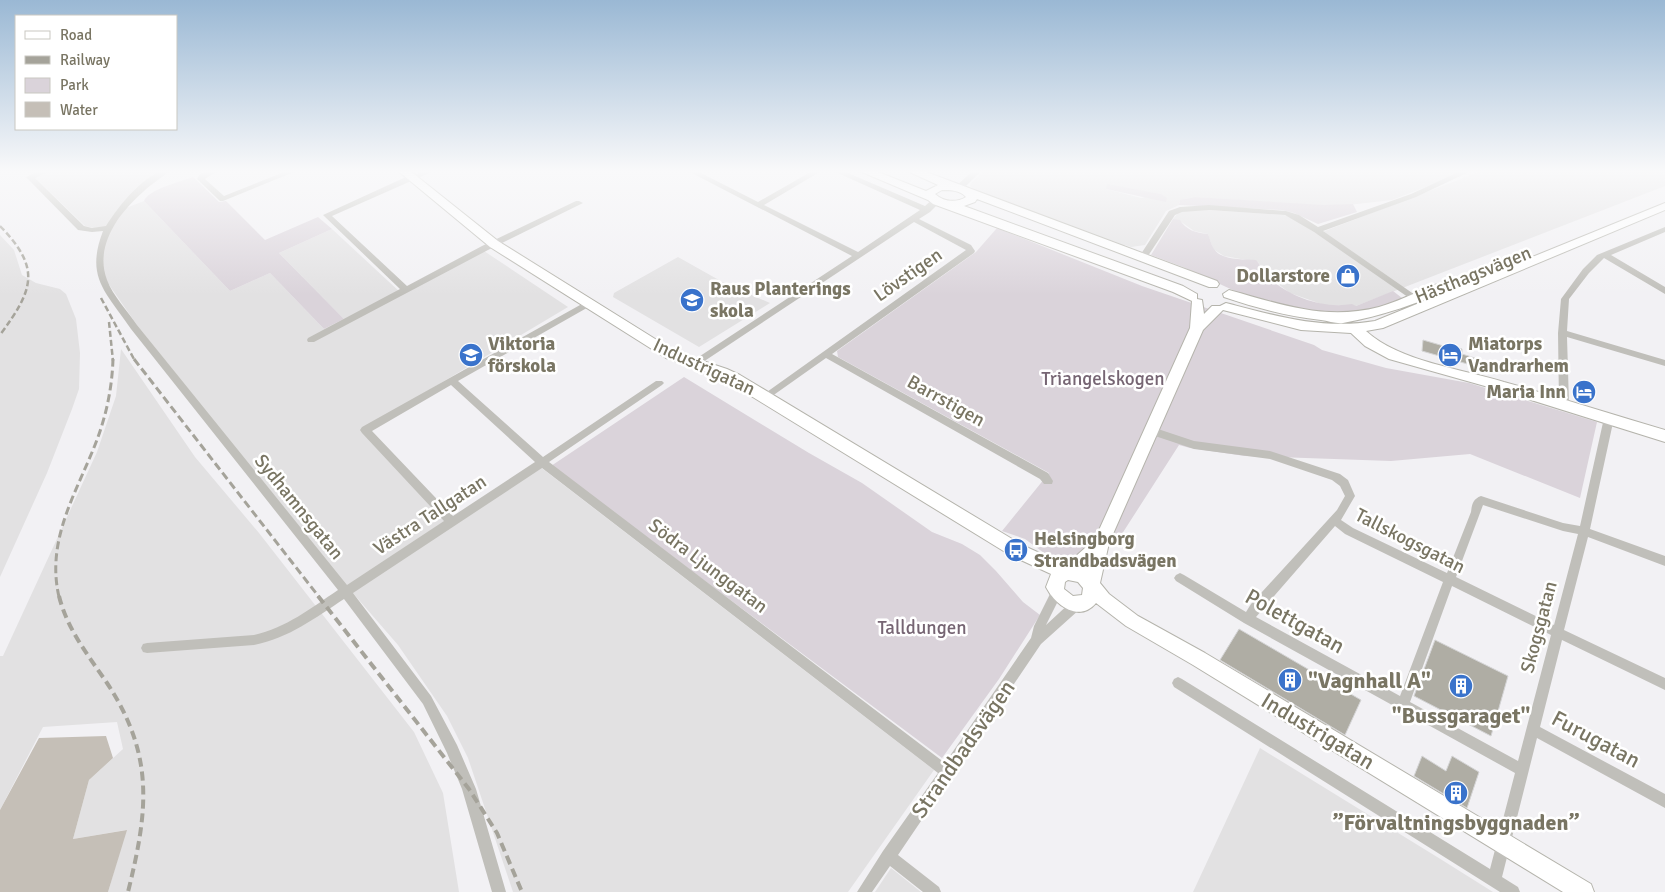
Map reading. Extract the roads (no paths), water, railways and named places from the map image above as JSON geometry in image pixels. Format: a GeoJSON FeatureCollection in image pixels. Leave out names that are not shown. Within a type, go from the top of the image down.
{"type":"FeatureCollection","features":[{"type":"Feature","properties":{"kind":"main road","name":"Industrigatan"},"geometry":{"type":"LineString","coordinates":[[454,212],[494,244],[671,355],[697,362],[722,372],[1016,550],[1041,563],[1068,573]]}},
{"type":"Feature","properties":{"kind":"main road"},"geometry":{"type":"LineString","coordinates":[[970,212],[1178,289],[1194,300],[1224,303],[1252,302],[1286,311],[1333,316],[1359,327],[1364,339],[1381,350],[1665,436]]}},
{"type":"Feature","properties":{"kind":"main road"},"geometry":{"type":"LineString","coordinates":[[1021,212],[1221,287],[1224,303]]}},
{"type":"Feature","properties":{"kind":"main road","name":"Hästhagsvägen"},"geometry":{"type":"LineString","coordinates":[[1333,316],[1372,313],[1415,299],[1627,212]]}},
{"type":"Feature","properties":{"kind":"main road","name":"Hästhagsvägen"},"geometry":{"type":"LineString","coordinates":[[1224,303],[1302,326],[1329,330],[1378,325],[1651,212]]}},
{"type":"Feature","properties":{"kind":"main road"},"geometry":{"type":"LineString","coordinates":[[1194,300],[1190,293],[1194,286],[1203,283],[1213,284]]}},
{"type":"Feature","properties":{"kind":"main road","name":"Strandbadsvägen"},"geometry":{"type":"LineString","coordinates":[[1194,300],[1197,328]]}},
{"type":"Feature","properties":{"kind":"main road","name":"Strandbadsvägen"},"geometry":{"type":"LineString","coordinates":[[1078,604],[1091,598],[1091,586],[1101,543],[1197,328],[1224,303]]}},
{"type":"Feature","properties":{"kind":"main road"},"geometry":{"type":"LineString","coordinates":[[1359,327],[1372,313]]}},
{"type":"Feature","properties":{"kind":"main road","name":"Strandbadsvägen"},"geometry":{"type":"LineString","coordinates":[[1056,592],[1055,582],[1057,578],[1068,573],[1101,543]]}},
{"type":"Feature","properties":{"kind":"main road","name":"Industrigatan"},"geometry":{"type":"LineString","coordinates":[[1016,550],[1044,577],[1056,592]]}},
{"type":"Feature","properties":{"kind":"main road"},"geometry":{"type":"LineString","coordinates":[[1068,573],[1083,576],[1091,586]]}},
{"type":"Feature","properties":{"kind":"main road","name":"Industrigatan"},"geometry":{"type":"LineString","coordinates":[[1091,586],[1103,599],[1132,621],[1199,659],[1583,892]]}},
{"type":"Feature","properties":{"kind":"main road"},"geometry":{"type":"LineString","coordinates":[[1056,592],[1065,601],[1078,604]]}},
{"type":"Feature","properties":{"kind":"main road","name":"Industrigatan"},"geometry":{"type":"LineString","coordinates":[[1078,604],[1132,621]]}},
{"type":"Feature","properties":{"kind":"street"},"geometry":{"type":"LineString","coordinates":[[65,212],[81,228],[92,230],[109,228]]}},
{"type":"Feature","properties":{"kind":"street","name":"Sydhamnsgatan"},"geometry":{"type":"LineString","coordinates":[[121,212],[109,228],[100,258],[103,280],[134,326],[345,592],[426,700],[438,719],[469,789],[498,892]]}},
{"type":"Feature","properties":{"kind":"street"},"geometry":{"type":"LineString","coordinates":[[334,212],[327,215],[405,289]]}},
{"type":"Feature","properties":{"kind":"street"},"geometry":{"type":"LineString","coordinates":[[311,340],[405,289],[561,212]]}},
{"type":"Feature","properties":{"kind":"street"},"geometry":{"type":"LineString","coordinates":[[772,212],[859,256]]}},
{"type":"Feature","properties":{"kind":"street"},"geometry":{"type":"LineString","coordinates":[[697,362],[925,212]]}},
{"type":"Feature","properties":{"kind":"street"},"geometry":{"type":"LineString","coordinates":[[1144,257],[1172,213],[1175,212]]}},
{"type":"Feature","properties":{"kind":"street"},"geometry":{"type":"LineString","coordinates":[[1257,212],[1286,213],[1296,217],[1318,230],[1415,299]]}},
{"type":"Feature","properties":{"kind":"street"},"geometry":{"type":"LineString","coordinates":[[1318,230],[1369,212]]}},
{"type":"Feature","properties":{"kind":"street","name":"Lövstigen"},"geometry":{"type":"LineString","coordinates":[[765,397],[971,251],[914,219]]}},
{"type":"Feature","properties":{"kind":"street"},"geometry":{"type":"LineString","coordinates":[[1564,404],[1562,333],[1565,299],[1589,268],[1604,255],[1663,232]]}},
{"type":"Feature","properties":{"kind":"street"},"geometry":{"type":"LineString","coordinates":[[1604,255],[1665,291]]}},
{"type":"Feature","properties":{"kind":"street"},"geometry":{"type":"LineString","coordinates":[[451,521],[364,430],[589,303]]}},
{"type":"Feature","properties":{"kind":"street"},"geometry":{"type":"LineString","coordinates":[[1562,333],[1665,364]]}},
{"type":"Feature","properties":{"kind":"street","name":"Barrstigen"},"geometry":{"type":"LineString","coordinates":[[825,354],[1044,476],[1048,481]]}},
{"type":"Feature","properties":{"kind":"street","name":"Södra Ljunggatan"},"geometry":{"type":"LineString","coordinates":[[452,381],[543,463],[947,772]]}},
{"type":"Feature","properties":{"kind":"street","name":"Västra Tallgatan"},"geometry":{"type":"LineString","coordinates":[[147,648],[254,640],[269,637],[290,628],[451,521],[543,463],[659,383]]}},
{"type":"Feature","properties":{"kind":"street","name":"Skogsgatan"},"geometry":{"type":"LineString","coordinates":[[1503,844],[1584,531],[1610,418]]}},
{"type":"Feature","properties":{"kind":"street","name":"Tallskogsgatan"},"geometry":{"type":"LineString","coordinates":[[1152,431],[1194,445],[1270,455],[1336,477],[1344,483],[1350,496],[1342,513],[1334,520],[1349,531],[1665,684]]}},
{"type":"Feature","properties":{"kind":"street"},"geometry":{"type":"LineString","coordinates":[[1403,704],[1478,502],[1481,500],[1563,527],[1584,531],[1665,561]]}},
{"type":"Feature","properties":{"kind":"street"},"geometry":{"type":"LineString","coordinates":[[1248,619],[1255,608],[1334,520]]}},
{"type":"Feature","properties":{"kind":"street","name":"Polettgatan"},"geometry":{"type":"LineString","coordinates":[[1180,578],[1248,619],[1522,770]]}},
{"type":"Feature","properties":{"kind":"street","name":"Strandbadsvägen"},"geometry":{"type":"LineString","coordinates":[[1037,640],[1040,626],[1056,592]]}},
{"type":"Feature","properties":{"kind":"street","name":"Strandbadsvägen"},"geometry":{"type":"LineString","coordinates":[[864,892],[1037,640],[1049,632],[1062,615],[1078,604]]}},
{"type":"Feature","properties":{"kind":"street","name":"Industrigatan"},"geometry":{"type":"LineString","coordinates":[[1178,683],[1513,892]]}},
{"type":"Feature","properties":{"kind":"street","name":"Furugatan"},"geometry":{"type":"LineString","coordinates":[[1532,729],[1665,801]]}},
{"type":"Feature","properties":{"kind":"street"},"geometry":{"type":"LineString","coordinates":[[1494,880],[1503,844]]}},
{"type":"Feature","properties":{"kind":"street"},"geometry":{"type":"LineString","coordinates":[[888,856],[934,892]]}},
{"type":"Feature","properties":{"kind":"water"},"geometry":{"type":"Polygon","coordinates":[[[106,736],[113,758],[89,780],[73,839],[127,830],[108,892],[0,892],[0,810],[39,738],[106,736]]]}},
{"type":"Feature","properties":{"kind":"railway"},"geometry":{"type":"LineString","coordinates":[[0,226],[22,255],[27,268],[28,280],[26,292],[20,305],[0,335]]}},
{"type":"Feature","properties":{"kind":"railway"},"geometry":{"type":"LineString","coordinates":[[101,298],[135,361]]}},
{"type":"Feature","properties":{"kind":"railway"},"geometry":{"type":"LineString","coordinates":[[109,322],[113,360]]}},
{"type":"Feature","properties":{"kind":"railway"},"geometry":{"type":"LineString","coordinates":[[134,359],[319,597]]}},
{"type":"Feature","properties":{"kind":"railway"},"geometry":{"type":"LineString","coordinates":[[59,597],[56,576],[59,537],[71,500],[102,424],[110,392],[113,360]]}},
{"type":"Feature","properties":{"kind":"railway"},"geometry":{"type":"LineString","coordinates":[[59,596],[73,631],[123,710],[140,760],[143,784],[143,810],[135,863],[128,892]]}},
{"type":"Feature","properties":{"kind":"railway"},"geometry":{"type":"LineString","coordinates":[[318,596],[469,789],[497,833],[522,892]]}},
{"type":"Feature","properties":{"kind":"place","name":"Dollarstore"},"geometry":{"type":"Point","coordinates":[1348,276]}},
{"type":"Feature","properties":{"kind":"place","name":"Raus Planterings skola"},"geometry":{"type":"Point","coordinates":[692,300]}},
{"type":"Feature","properties":{"kind":"place","name":"Viktoria förskola"},"geometry":{"type":"Point","coordinates":[471,355]}},
{"type":"Feature","properties":{"kind":"place","name":"Miatorps Vandrarhem"},"geometry":{"type":"Point","coordinates":[1450,355]}},
{"type":"Feature","properties":{"kind":"place","name":"Maria Inn"},"geometry":{"type":"Point","coordinates":[1584,392]}},
{"type":"Feature","properties":{"kind":"place","name":"Helsingborg Strandbadsvägen"},"geometry":{"type":"Point","coordinates":[1016,550]}},
{"type":"Feature","properties":{"kind":"place","name":"\"Vagnhall A\""},"geometry":{"type":"Point","coordinates":[1290,680]}},
{"type":"Feature","properties":{"kind":"place","name":"\"Bussgaraget\""},"geometry":{"type":"Point","coordinates":[1461,686]}},
{"type":"Feature","properties":{"kind":"place","name":"”Förvaltningsbyggnaden”"},"geometry":{"type":"Point","coordinates":[1456,793]}},
{"type":"Feature","properties":{"kind":"park label","name":"Triangelskogen"},"geometry":{"type":"Point","coordinates":[1103,379]}},
{"type":"Feature","properties":{"kind":"park label","name":"Talldungen"},"geometry":{"type":"Point","coordinates":[922,628]}}]}
